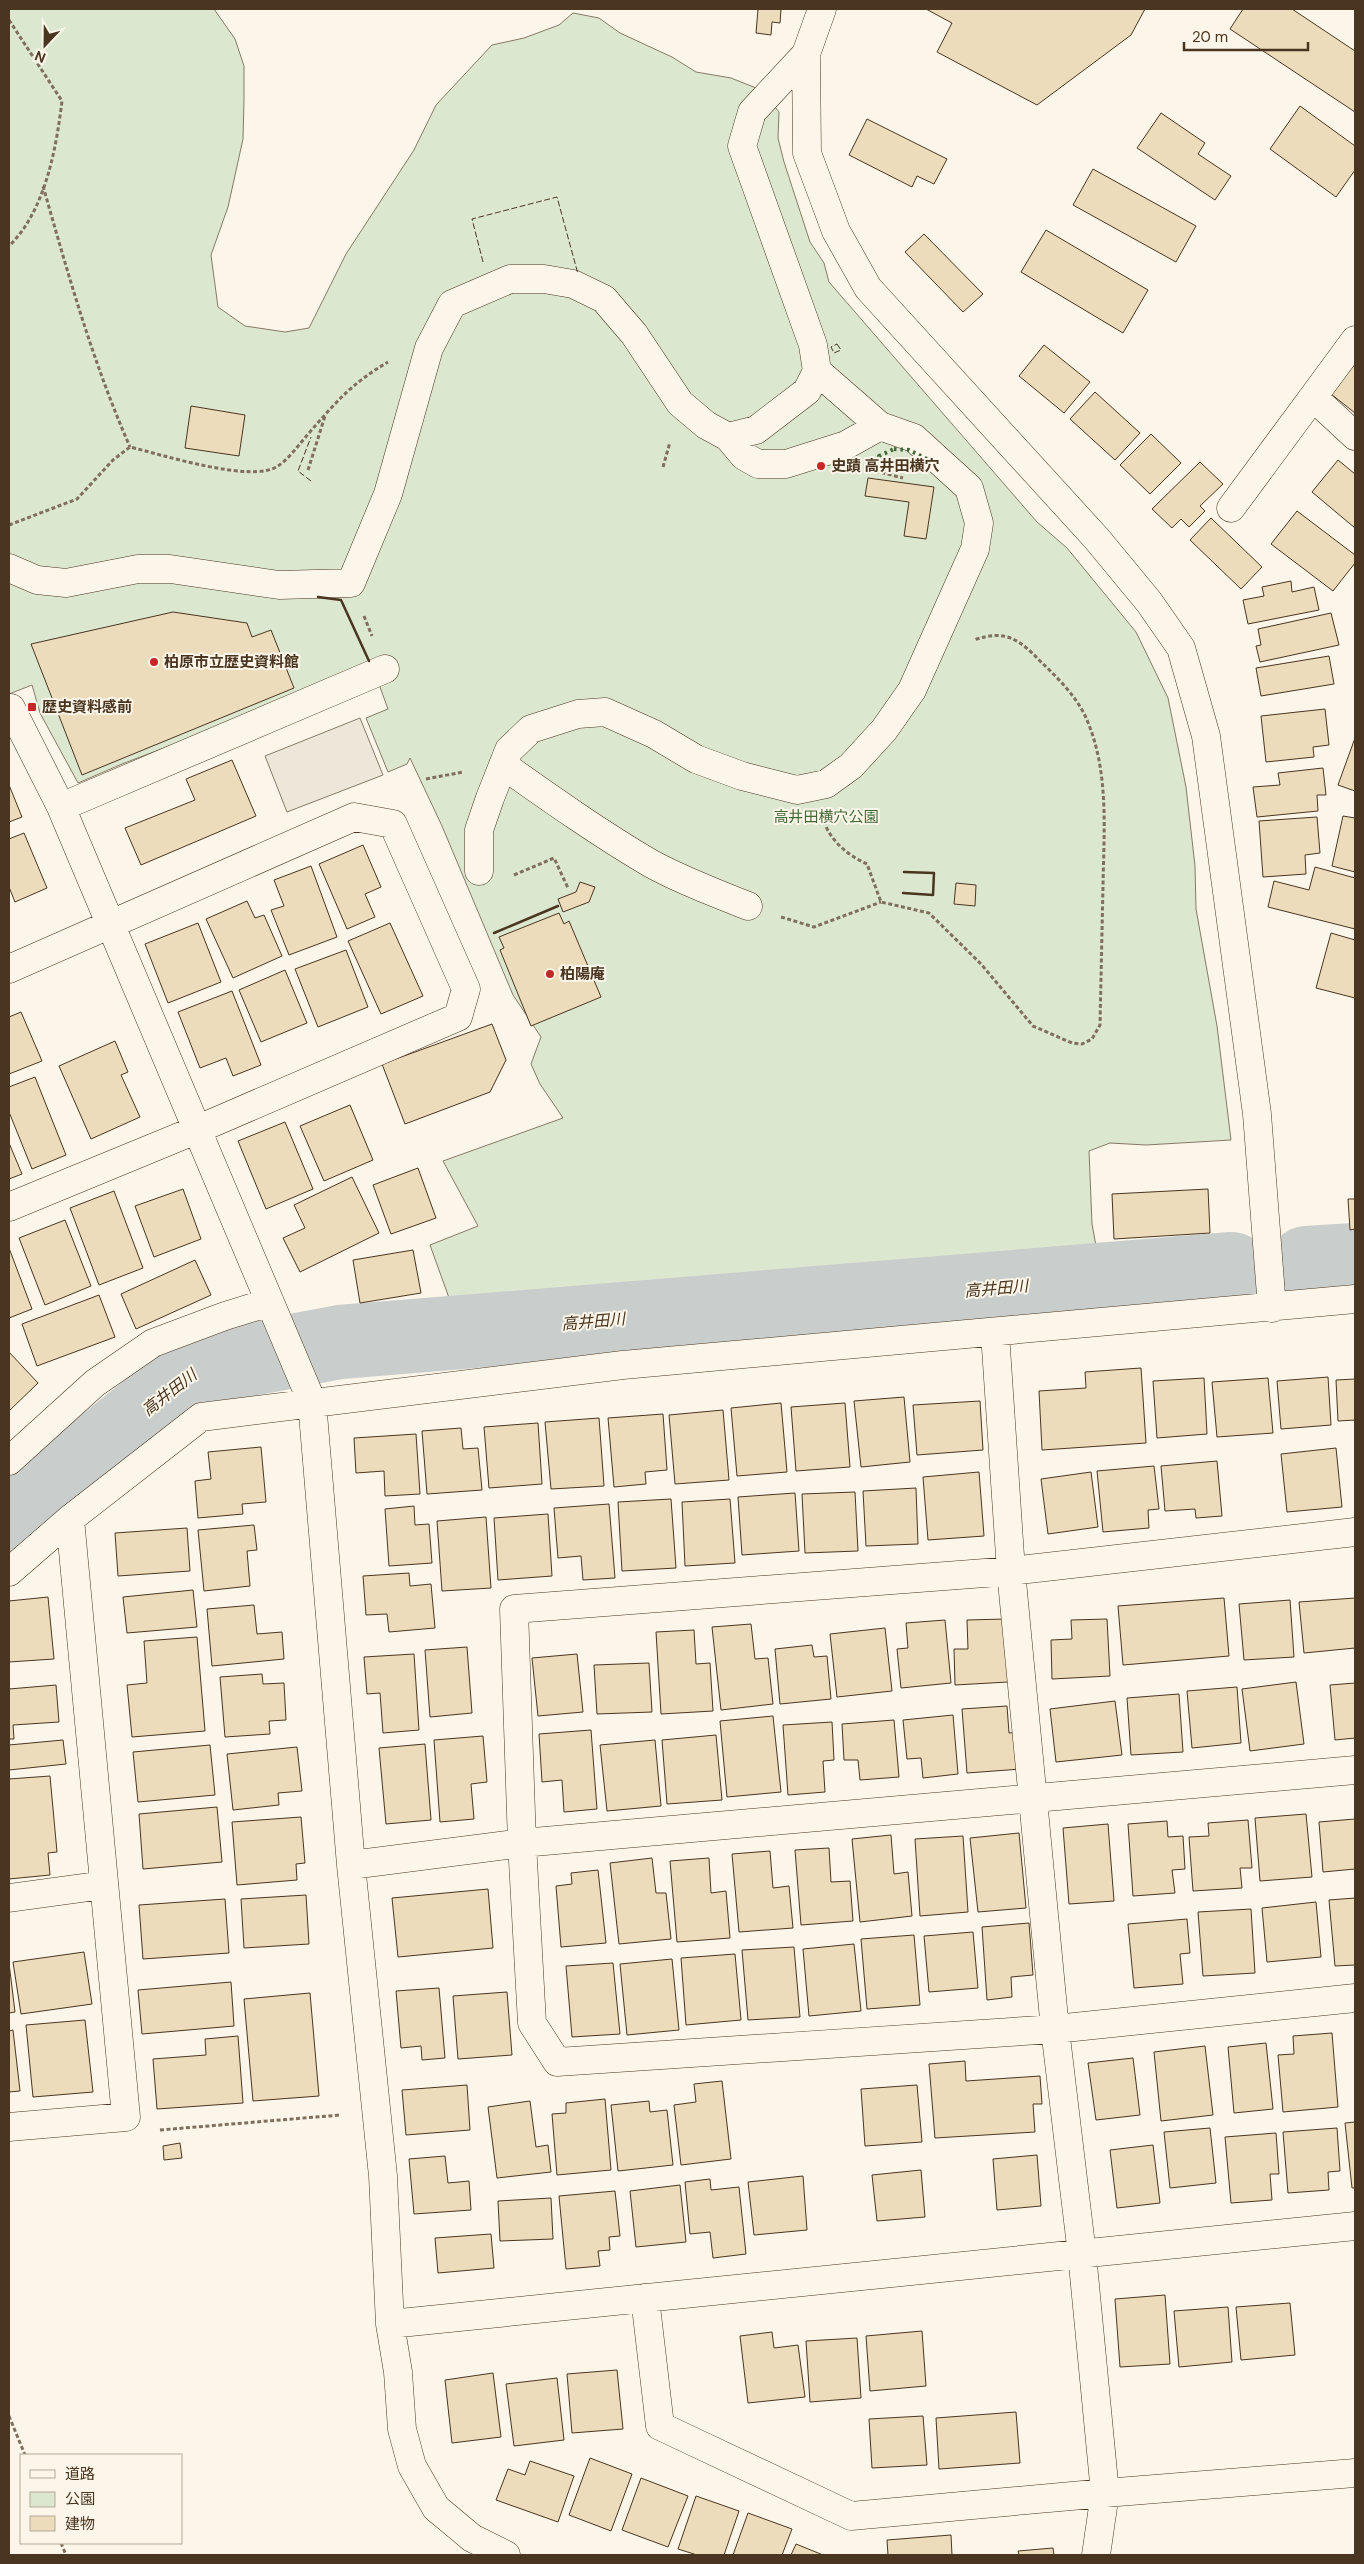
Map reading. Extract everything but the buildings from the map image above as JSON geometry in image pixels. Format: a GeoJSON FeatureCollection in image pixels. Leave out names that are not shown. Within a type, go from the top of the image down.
{"type":"FeatureCollection","features":[{"type":"Feature","properties":{"kind":"street"},"geometry":{"type":"LineString","coordinates":[[822,9],[806,54],[807,153],[836,230],[868,288],[1097,539],[1149,602],[1181,648],[1206,736],[1258,1114],[1272,1308]]}},
{"type":"Feature","properties":{"kind":"street"},"geometry":{"type":"LineString","coordinates":[[728,437],[756,430],[807,391],[817,371],[813,345],[742,146],[752,112],[806,54]]}},
{"type":"Feature","properties":{"kind":"street"},"geometry":{"type":"LineString","coordinates":[[9,568],[37,580],[66,584],[138,569],[162,569],[279,585],[351,583],[388,494],[429,348],[452,304],[470,294],[510,279],[544,279],[573,284],[604,299],[634,334],[680,402],[706,425],[728,437],[744,456],[758,464],[786,464],[846,445],[880,426]]}},
{"type":"Feature","properties":{"kind":"street"},"geometry":{"type":"LineString","coordinates":[[1231,508],[1355,340]]}},
{"type":"Feature","properties":{"kind":"street"},"geometry":{"type":"LineString","coordinates":[[479,871],[479,830],[509,750],[531,729],[578,714],[605,712],[654,734],[696,759],[742,776],[797,790],[826,784],[852,766],[884,730],[912,690],[975,549],[979,523],[969,488],[914,438],[880,426],[817,371]]}},
{"type":"Feature","properties":{"kind":"street"},"geometry":{"type":"LineString","coordinates":[[1313,397],[1355,436]]}},
{"type":"Feature","properties":{"kind":"street"},"geometry":{"type":"LineString","coordinates":[[61,807],[385,669]]}},
{"type":"Feature","properties":{"kind":"street"},"geometry":{"type":"LineString","coordinates":[[9,709],[11,708],[61,807],[312,1402],[351,1865],[383,2176],[390,2324],[398,2372],[402,2429],[412,2466],[436,2508],[472,2538],[506,2555]]}},
{"type":"Feature","properties":{"kind":"street"},"geometry":{"type":"LineString","coordinates":[[503,765],[589,826],[651,863],[685,880],[748,906]]}},
{"type":"Feature","properties":{"kind":"street"},"geometry":{"type":"LineString","coordinates":[[9,968],[354,817],[393,824],[466,989],[458,1018],[196,1130],[9,1207]]}},
{"type":"Feature","properties":{"kind":"street"},"geometry":{"type":"LineString","coordinates":[[9,1572],[70,1519],[201,1418],[312,1402],[624,1365],[1272,1308],[1355,1299]]}},
{"type":"Feature","properties":{"kind":"street"},"geometry":{"type":"LineString","coordinates":[[9,1461],[95,1382],[153,1343],[225,1316],[270,1302]]}},
{"type":"Feature","properties":{"kind":"street"},"geometry":{"type":"LineString","coordinates":[[995,1333],[1011,1571],[1055,2029],[1082,2254],[1104,2493],[1096,2555]]}},
{"type":"Feature","properties":{"kind":"street"},"geometry":{"type":"LineString","coordinates":[[9,2127],[126,2116],[70,1519]]}},
{"type":"Feature","properties":{"kind":"street"},"geometry":{"type":"LineString","coordinates":[[1355,1532],[1011,1571],[514,1609],[522,1843],[532,2023],[557,2062],[1055,2029],[1355,1998]]}},
{"type":"Feature","properties":{"kind":"street"},"geometry":{"type":"LineString","coordinates":[[351,1865],[522,1843],[1355,1770]]}},
{"type":"Feature","properties":{"kind":"street"},"geometry":{"type":"LineString","coordinates":[[9,1898],[104,1885]]}},
{"type":"Feature","properties":{"kind":"street"},"geometry":{"type":"LineString","coordinates":[[390,2324],[1355,2226]]}},
{"type":"Feature","properties":{"kind":"street"},"geometry":{"type":"LineString","coordinates":[[645,2298],[660,2426],[851,2516],[1355,2473]]}},
{"type":"Feature","properties":{"kind":"path"},"geometry":{"type":"LineString","coordinates":[[9,20],[62,101],[58,129],[37,206],[19,236],[9,246]]}},
{"type":"Feature","properties":{"kind":"path"},"geometry":{"type":"LineString","coordinates":[[43,186],[74,294],[113,410],[130,447]]}},
{"type":"Feature","properties":{"kind":"path"},"geometry":{"type":"LineString","coordinates":[[130,447],[214,468],[260,472],[278,467],[360,379],[396,358],[429,348]]}},
{"type":"Feature","properties":{"kind":"path"},"geometry":{"type":"LineString","coordinates":[[308,470],[326,414]]}},
{"type":"Feature","properties":{"kind":"path"},"geometry":{"type":"LineString","coordinates":[[9,525],[78,499],[113,460],[130,447]]}},
{"type":"Feature","properties":{"kind":"path"},"geometry":{"type":"LineString","coordinates":[[351,583],[385,669]]}},
{"type":"Feature","properties":{"kind":"path"},"geometry":{"type":"LineString","coordinates":[[748,906],[814,927],[881,902],[929,913],[981,964],[1033,1026],[1072,1043],[1082,1044],[1092,1039],[1100,1025],[1104,841],[1103,770],[1087,719],[1061,681],[1026,646],[1004,634],[988,635],[972,641]]}},
{"type":"Feature","properties":{"kind":"path"},"geometry":{"type":"LineString","coordinates":[[815,786],[826,826],[852,857],[867,864],[881,902]]}},
{"type":"Feature","properties":{"kind":"path"},"geometry":{"type":"LineString","coordinates":[[512,876],[554,858],[568,888]]}},
{"type":"Feature","properties":{"kind":"path"},"geometry":{"type":"LineString","coordinates":[[126,2116],[146,2131],[376,2112]]}},
{"type":"Feature","properties":{"kind":"path"},"geometry":{"type":"LineString","coordinates":[[9,2416],[25,2454]]}},
{"type":"Feature","properties":{"kind":"green space","name":"高井田横穴公園"},"geometry":{"type":"Polygon","coordinates":[[[9,9],[214,9],[235,39],[244,66],[243,139],[228,207],[211,255],[218,307],[245,326],[285,332],[309,328],[346,254],[414,150],[436,105],[492,45],[524,38],[559,25],[573,13],[599,18],[620,33],[672,57],[696,72],[731,78],[761,90],[779,112],[778,138],[784,162],[810,242],[824,263],[829,282],[1037,522],[1067,548],[1136,632],[1168,698],[1186,787],[1195,866],[1196,909],[1217,1026],[1231,1140],[1146,1145],[1110,1143],[1089,1151],[1092,1224],[1096,1246],[1038,1255],[962,1258],[897,1268],[846,1272],[783,1283],[709,1287],[642,1286],[453,1309],[430,1245],[478,1226],[443,1161],[563,1118],[540,1084],[531,1064],[541,1037],[513,995],[442,826],[410,758],[407,764],[388,772],[366,718],[388,709],[373,668],[122,764],[78,783],[40,713],[32,685],[9,694],[9,9]]]}},
{"type":"Feature","properties":{"kind":"shaded area"},"geometry":{"type":"Polygon","coordinates":[[[360,718],[383,775],[287,812],[265,756],[360,718]]]}},
{"type":"Feature","properties":{"kind":"waterway","name":"高井田川"},"geometry":{"type":"LineString","coordinates":[[1306,1263],[1355,1260]]}},
{"type":"Feature","properties":{"kind":"waterway","name":"高井田川"},"geometry":{"type":"LineString","coordinates":[[9,1521],[197,1369],[340,1342],[1232,1269]]}},
{"type":"Feature","properties":{"kind":"hedge"},"geometry":{"type":"LineString","coordinates":[[894,449],[909,450],[929,460],[927,470],[905,462],[890,468],[885,466],[879,456],[894,449]]}},
{"type":"Feature","properties":{"kind":"fence"},"geometry":{"type":"LineString","coordinates":[[483,262],[472,219],[557,197],[578,274]]}},
{"type":"Feature","properties":{"kind":"fence"},"geometry":{"type":"LineString","coordinates":[[837,344],[841,350],[834,353],[831,347],[837,344]]}},
{"type":"Feature","properties":{"kind":"fence"},"geometry":{"type":"LineString","coordinates":[[311,437],[298,471],[311,481]]}},
{"type":"Feature","properties":{"kind":"wall"},"geometry":{"type":"LineString","coordinates":[[318,597],[341,600],[369,661]]}},
{"type":"Feature","properties":{"kind":"wall"},"geometry":{"type":"LineString","coordinates":[[903,893],[933,895],[934,873],[904,872]]}},
{"type":"Feature","properties":{"kind":"wall"},"geometry":{"type":"LineString","coordinates":[[494,933],[558,906]]}},
{"type":"Feature","properties":{"kind":"place","name":"史蹟 高井田横穴"},"geometry":{"type":"Point","coordinates":[821,466]}},
{"type":"Feature","properties":{"kind":"place","name":"柏原市立歴史資料館"},"geometry":{"type":"Point","coordinates":[154,662]}},
{"type":"Feature","properties":{"kind":"place","name":"歴史資料感前"},"geometry":{"type":"Point","coordinates":[32,707]}},
{"type":"Feature","properties":{"kind":"place","name":"柏陽庵"},"geometry":{"type":"Point","coordinates":[550,974]}}]}
